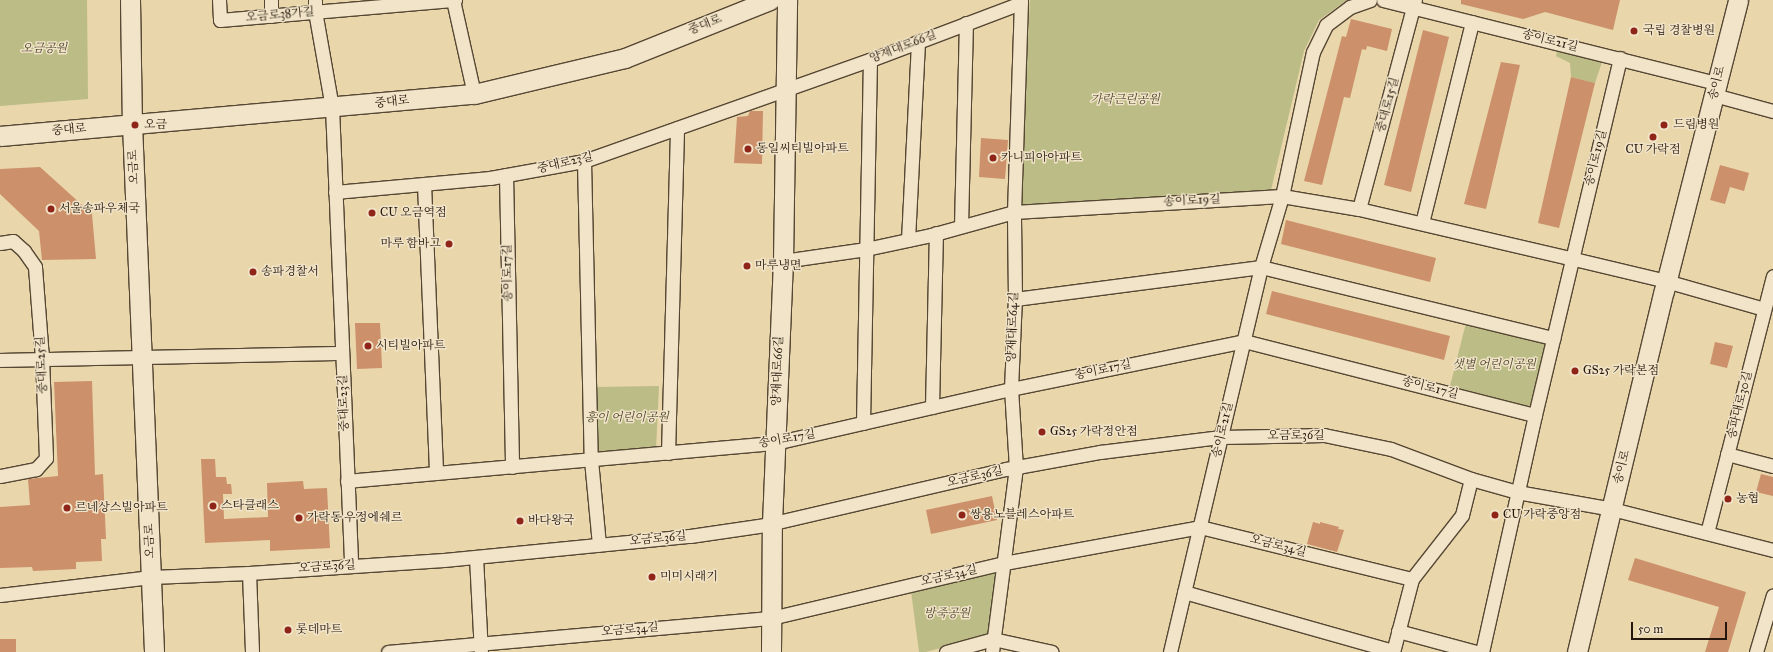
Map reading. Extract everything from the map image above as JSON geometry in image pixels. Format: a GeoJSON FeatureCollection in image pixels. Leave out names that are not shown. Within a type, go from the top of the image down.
{"type":"FeatureCollection","features":[{"type":"Feature","properties":{"kind":"main road","name":"오금로"},"geometry":{"type":"LineString","coordinates":[[130,0],[132,124],[154,652]]}},
{"type":"Feature","properties":{"kind":"main road","name":"중대로"},"geometry":{"type":"LineString","coordinates":[[0,136],[474,94],[625,58],[770,0]]}},
{"type":"Feature","properties":{"kind":"main road","name":"양재대로66길"},"geometry":{"type":"LineString","coordinates":[[771,652],[772,523],[783,261],[786,0]]}},
{"type":"Feature","properties":{"kind":"main road","name":"송이로"},"geometry":{"type":"LineString","coordinates":[[1577,652],[1666,281],[1738,0]]}},
{"type":"Feature","properties":{"kind":"street","name":"오금로38가길"},"geometry":{"type":"LineString","coordinates":[[219,0],[220,20],[271,16],[315,6],[454,0]]}},
{"type":"Feature","properties":{"kind":"street"},"geometry":{"type":"LineString","coordinates":[[271,0],[271,16]]}},
{"type":"Feature","properties":{"kind":"street"},"geometry":{"type":"LineString","coordinates":[[454,0],[474,94]]}},
{"type":"Feature","properties":{"kind":"street","name":"송이로21길"},"geometry":{"type":"LineString","coordinates":[[1170,652],[1261,267],[1282,196],[1313,52],[1326,25],[1350,7],[1370,0]]}},
{"type":"Feature","properties":{"kind":"street","name":"송이로21길"},"geometry":{"type":"LineString","coordinates":[[1383,0],[1414,4],[1472,22],[1620,58],[1716,89]]}},
{"type":"Feature","properties":{"kind":"street","name":"양재대로66길"},"geometry":{"type":"LineString","coordinates":[[785,89],[870,60],[1021,2]]}},
{"type":"Feature","properties":{"kind":"street","name":"양재대로64길"},"geometry":{"type":"LineString","coordinates":[[992,646],[1016,468],[1011,389],[1015,299],[1014,212],[1021,2]]}},
{"type":"Feature","properties":{"kind":"street","name":"중대로15길"},"geometry":{"type":"LineString","coordinates":[[1359,209],[1414,4]]}},
{"type":"Feature","properties":{"kind":"street","name":"중대로23길"},"geometry":{"type":"LineString","coordinates":[[315,6],[332,107],[351,565]]}},
{"type":"Feature","properties":{"kind":"street"},"geometry":{"type":"LineString","coordinates":[[1422,223],[1472,22]]}},
{"type":"Feature","properties":{"kind":"street"},"geometry":{"type":"LineString","coordinates":[[962,226],[966,24]]}},
{"type":"Feature","properties":{"kind":"street"},"geometry":{"type":"LineString","coordinates":[[908,240],[918,41]]}},
{"type":"Feature","properties":{"kind":"street","name":"송이로19길"},"geometry":{"type":"LineString","coordinates":[[1572,258],[1620,58]]}},
{"type":"Feature","properties":{"kind":"street"},"geometry":{"type":"LineString","coordinates":[[863,423],[870,60]]}},
{"type":"Feature","properties":{"kind":"street","name":"중대로23길"},"geometry":{"type":"LineString","coordinates":[[335,192],[506,175],[584,160],[785,89]]}},
{"type":"Feature","properties":{"kind":"street"},"geometry":{"type":"LineString","coordinates":[[1716,89],[1773,111]]}},
{"type":"Feature","properties":{"kind":"street"},"geometry":{"type":"LineString","coordinates":[[668,453],[677,128]]}},
{"type":"Feature","properties":{"kind":"street"},"geometry":{"type":"LineString","coordinates":[[584,160],[591,460],[599,545]]}},
{"type":"Feature","properties":{"kind":"street","name":"송이로17길"},"geometry":{"type":"LineString","coordinates":[[506,175],[512,466]]}},
{"type":"Feature","properties":{"kind":"street"},"geometry":{"type":"LineString","coordinates":[[424,184],[436,473]]}},
{"type":"Feature","properties":{"kind":"street","name":"송이로19길"},"geometry":{"type":"LineString","coordinates":[[783,261],[866,249],[936,233],[1014,212],[1282,196],[1359,209],[1666,281]]}},
{"type":"Feature","properties":{"kind":"street"},"geometry":{"type":"LineString","coordinates":[[932,407],[936,233]]}},
{"type":"Feature","properties":{"kind":"street","name":"중대로25길"},"geometry":{"type":"LineString","coordinates":[[0,243],[13,242],[24,252],[35,267],[42,358],[46,458],[36,469],[0,476]]}},
{"type":"Feature","properties":{"kind":"street"},"geometry":{"type":"LineString","coordinates":[[1482,652],[1517,492],[1572,258]]}},
{"type":"Feature","properties":{"kind":"street"},"geometry":{"type":"LineString","coordinates":[[1015,299],[1261,267],[1553,338]]}},
{"type":"Feature","properties":{"kind":"street","name":"송파대로30길"},"geometry":{"type":"LineString","coordinates":[[1707,533],[1773,276]]}},
{"type":"Feature","properties":{"kind":"street"},"geometry":{"type":"LineString","coordinates":[[1666,281],[1764,309]]}},
{"type":"Feature","properties":{"kind":"street","name":"송이로17길"},"geometry":{"type":"LineString","coordinates":[[347,481],[775,443],[1011,389],[1244,341],[1535,415]]}},
{"type":"Feature","properties":{"kind":"street"},"geometry":{"type":"LineString","coordinates":[[0,360],[342,353]]}},
{"type":"Feature","properties":{"kind":"street","name":"오금로36길"},"geometry":{"type":"LineString","coordinates":[[0,595],[151,577],[249,573],[476,557],[690,536],[772,523],[1016,468],[1100,452],[1221,437],[1324,435],[1391,449],[1471,479],[1517,492],[1612,509],[1773,550]]}},
{"type":"Feature","properties":{"kind":"street"},"geometry":{"type":"LineString","coordinates":[[1727,454],[1773,466]]}},
{"type":"Feature","properties":{"kind":"street"},"geometry":{"type":"LineString","coordinates":[[1184,592],[1393,651],[1412,578],[1462,515],[1471,479]]}},
{"type":"Feature","properties":{"kind":"street","name":"오금로34길"},"geometry":{"type":"LineString","coordinates":[[397,652],[481,648],[771,618],[1004,563],[1200,527],[1412,578]]}},
{"type":"Feature","properties":{"kind":"street"},"geometry":{"type":"LineString","coordinates":[[476,557],[481,648]]}},
{"type":"Feature","properties":{"kind":"street"},"geometry":{"type":"LineString","coordinates":[[249,573],[252,652]]}},
{"type":"Feature","properties":{"kind":"street"},"geometry":{"type":"LineString","coordinates":[[1756,652],[1773,595]]}},
{"type":"Feature","properties":{"kind":"street"},"geometry":{"type":"LineString","coordinates":[[1398,631],[1476,652]]}},
{"type":"Feature","properties":{"kind":"street"},"geometry":{"type":"LineString","coordinates":[[946,652],[992,646],[1052,652]]}},
{"type":"Feature","properties":{"kind":"green space","name":"오금공원"},"geometry":{"type":"Polygon","coordinates":[[[0,0],[87,0],[88,99],[0,106],[0,0]]]}},
{"type":"Feature","properties":{"kind":"green space","name":"가락근린공원"},"geometry":{"type":"Polygon","coordinates":[[[1030,0],[1347,0],[1319,20],[1304,51],[1271,190],[1019,206],[1030,0]]]}},
{"type":"Feature","properties":{"kind":"green space"},"geometry":{"type":"Polygon","coordinates":[[[1558,48],[1602,62],[1595,83],[1571,77],[1570,63],[1556,56],[1558,48]]]}},
{"type":"Feature","properties":{"kind":"green space","name":"샛별 어린이공원"},"geometry":{"type":"Polygon","coordinates":[[[1466,323],[1546,342],[1530,408],[1449,390],[1466,323]]]}},
{"type":"Feature","properties":{"kind":"green space","name":"흥이 어린이공원"},"geometry":{"type":"Polygon","coordinates":[[[659,386],[656,449],[596,454],[596,387],[659,386]]]}},
{"type":"Feature","properties":{"kind":"green space","name":"방죽공원"},"geometry":{"type":"Polygon","coordinates":[[[997,573],[988,635],[926,652],[919,652],[911,591],[997,573]]]}},
{"type":"Feature","properties":{"kind":"building","name":"국립 경찰병원"},"geometry":{"type":"Polygon","coordinates":[[[1461,0],[1620,0],[1613,30],[1545,12],[1523,19],[1461,4],[1461,0]]]}},
{"type":"Feature","properties":{"kind":"building"},"geometry":{"type":"Polygon","coordinates":[[[1351,19],[1392,29],[1387,51],[1367,46],[1366,50],[1362,49],[1350,98],[1344,97],[1322,185],[1304,181],[1342,36],[1346,37],[1351,19]]]}},
{"type":"Feature","properties":{"kind":"building"},"geometry":{"type":"Polygon","coordinates":[[[1423,30],[1449,37],[1411,192],[1384,185],[1423,30]]]}},
{"type":"Feature","properties":{"kind":"building"},"geometry":{"type":"Polygon","coordinates":[[[1501,62],[1520,65],[1486,209],[1464,204],[1501,62]]]}},
{"type":"Feature","properties":{"kind":"building"},"geometry":{"type":"Polygon","coordinates":[[[1571,77],[1595,83],[1559,228],[1538,223],[1571,77]]]}},
{"type":"Feature","properties":{"kind":"building","name":"동일씨티빌아파트"},"geometry":{"type":"Polygon","coordinates":[[[750,111],[763,111],[762,164],[734,163],[737,117],[748,116],[750,111]]]}},
{"type":"Feature","properties":{"kind":"building","name":"카니피아아파트"},"geometry":{"type":"Polygon","coordinates":[[[981,138],[1008,140],[1005,179],[979,177],[981,138]]]}},
{"type":"Feature","properties":{"kind":"building"},"geometry":{"type":"Polygon","coordinates":[[[1720,165],[1749,173],[1744,191],[1730,187],[1725,204],[1710,200],[1720,165]]]}},
{"type":"Feature","properties":{"kind":"building","name":"서울송파우체국"},"geometry":{"type":"Polygon","coordinates":[[[40,167],[92,214],[96,259],[42,260],[39,231],[0,194],[0,169],[40,167]]]}},
{"type":"Feature","properties":{"kind":"building"},"geometry":{"type":"Polygon","coordinates":[[[1286,220],[1436,258],[1430,282],[1281,244],[1286,220]]]}},
{"type":"Feature","properties":{"kind":"building"},"geometry":{"type":"Polygon","coordinates":[[[1272,291],[1450,336],[1444,360],[1266,314],[1272,291]]]}},
{"type":"Feature","properties":{"kind":"building","name":"시티빌아파트"},"geometry":{"type":"Polygon","coordinates":[[[355,323],[380,323],[382,368],[357,369],[355,323]]]}},
{"type":"Feature","properties":{"kind":"building"},"geometry":{"type":"Polygon","coordinates":[[[1715,342],[1733,346],[1727,368],[1710,364],[1715,342]]]}},
{"type":"Feature","properties":{"kind":"building"},"geometry":{"type":"Polygon","coordinates":[[[92,381],[95,475],[103,474],[106,539],[101,539],[102,561],[76,562],[76,569],[33,571],[32,567],[0,568],[0,507],[30,505],[28,479],[58,476],[54,382],[92,381]]]}},
{"type":"Feature","properties":{"kind":"building"},"geometry":{"type":"Polygon","coordinates":[[[201,459],[215,459],[216,477],[226,477],[227,484],[231,484],[232,494],[223,494],[224,519],[268,517],[267,483],[303,481],[304,489],[327,488],[330,548],[270,551],[270,540],[205,543],[201,459]]]}},
{"type":"Feature","properties":{"kind":"building"},"geometry":{"type":"Polygon","coordinates":[[[1761,474],[1773,477],[1773,496],[1756,492],[1761,474]]]}},
{"type":"Feature","properties":{"kind":"building","name":"쌍용노블레스아파트"},"geometry":{"type":"Polygon","coordinates":[[[992,496],[997,520],[931,534],[926,510],[992,496]]]}},
{"type":"Feature","properties":{"kind":"building"},"geometry":{"type":"Polygon","coordinates":[[[1313,522],[1320,524],[1320,522],[1339,527],[1338,529],[1344,530],[1337,552],[1307,544],[1313,522]]]}},
{"type":"Feature","properties":{"kind":"building"},"geometry":{"type":"Polygon","coordinates":[[[1635,558],[1746,592],[1728,652],[1705,652],[1719,607],[1628,580],[1635,558]]]}},
{"type":"Feature","properties":{"kind":"building"},"geometry":{"type":"Polygon","coordinates":[[[0,639],[16,639],[16,652],[0,652],[0,639]]]}},
{"type":"Feature","properties":{"kind":"place","name":"국립 경찰병원"},"geometry":{"type":"Point","coordinates":[1634,31]}},
{"type":"Feature","properties":{"kind":"place","name":"오금"},"geometry":{"type":"Point","coordinates":[135,125]}},
{"type":"Feature","properties":{"kind":"place","name":"드림병원"},"geometry":{"type":"Point","coordinates":[1664,125]}},
{"type":"Feature","properties":{"kind":"place","name":"CU 가락점"},"geometry":{"type":"Point","coordinates":[1653,137]}},
{"type":"Feature","properties":{"kind":"place","name":"동일씨티빌아파트"},"geometry":{"type":"Point","coordinates":[748,149]}},
{"type":"Feature","properties":{"kind":"place","name":"카니피아아파트"},"geometry":{"type":"Point","coordinates":[993,158]}},
{"type":"Feature","properties":{"kind":"place","name":"서울송파우체국"},"geometry":{"type":"Point","coordinates":[51,209]}},
{"type":"Feature","properties":{"kind":"place","name":"CU 오금역점"},"geometry":{"type":"Point","coordinates":[372,213]}},
{"type":"Feature","properties":{"kind":"place","name":"마루 함바그"},"geometry":{"type":"Point","coordinates":[449,244]}},
{"type":"Feature","properties":{"kind":"place","name":"마루냉면"},"geometry":{"type":"Point","coordinates":[747,266]}},
{"type":"Feature","properties":{"kind":"place","name":"송파경찰서"},"geometry":{"type":"Point","coordinates":[253,272]}},
{"type":"Feature","properties":{"kind":"place","name":"시티빌아파트"},"geometry":{"type":"Point","coordinates":[368,346]}},
{"type":"Feature","properties":{"kind":"place","name":"GS25 가락본점"},"geometry":{"type":"Point","coordinates":[1575,371]}},
{"type":"Feature","properties":{"kind":"place","name":"GS25 가락정안점"},"geometry":{"type":"Point","coordinates":[1042,432]}},
{"type":"Feature","properties":{"kind":"place","name":"농협"},"geometry":{"type":"Point","coordinates":[1728,499]}},
{"type":"Feature","properties":{"kind":"place","name":"스타클래스"},"geometry":{"type":"Point","coordinates":[213,506]}},
{"type":"Feature","properties":{"kind":"place","name":"르네상스빌아파트"},"geometry":{"type":"Point","coordinates":[67,508]}},
{"type":"Feature","properties":{"kind":"place","name":"쌍용노블레스아파트"},"geometry":{"type":"Point","coordinates":[962,515]}},
{"type":"Feature","properties":{"kind":"place","name":"CU 가락중앙점"},"geometry":{"type":"Point","coordinates":[1495,515]}},
{"type":"Feature","properties":{"kind":"place","name":"가락동 우정에쉐르"},"geometry":{"type":"Point","coordinates":[299,518]}},
{"type":"Feature","properties":{"kind":"place","name":"바다왕국"},"geometry":{"type":"Point","coordinates":[520,521]}},
{"type":"Feature","properties":{"kind":"place","name":"미미시래기"},"geometry":{"type":"Point","coordinates":[652,577]}},
{"type":"Feature","properties":{"kind":"place","name":"롯데마트"},"geometry":{"type":"Point","coordinates":[288,630]}}]}
